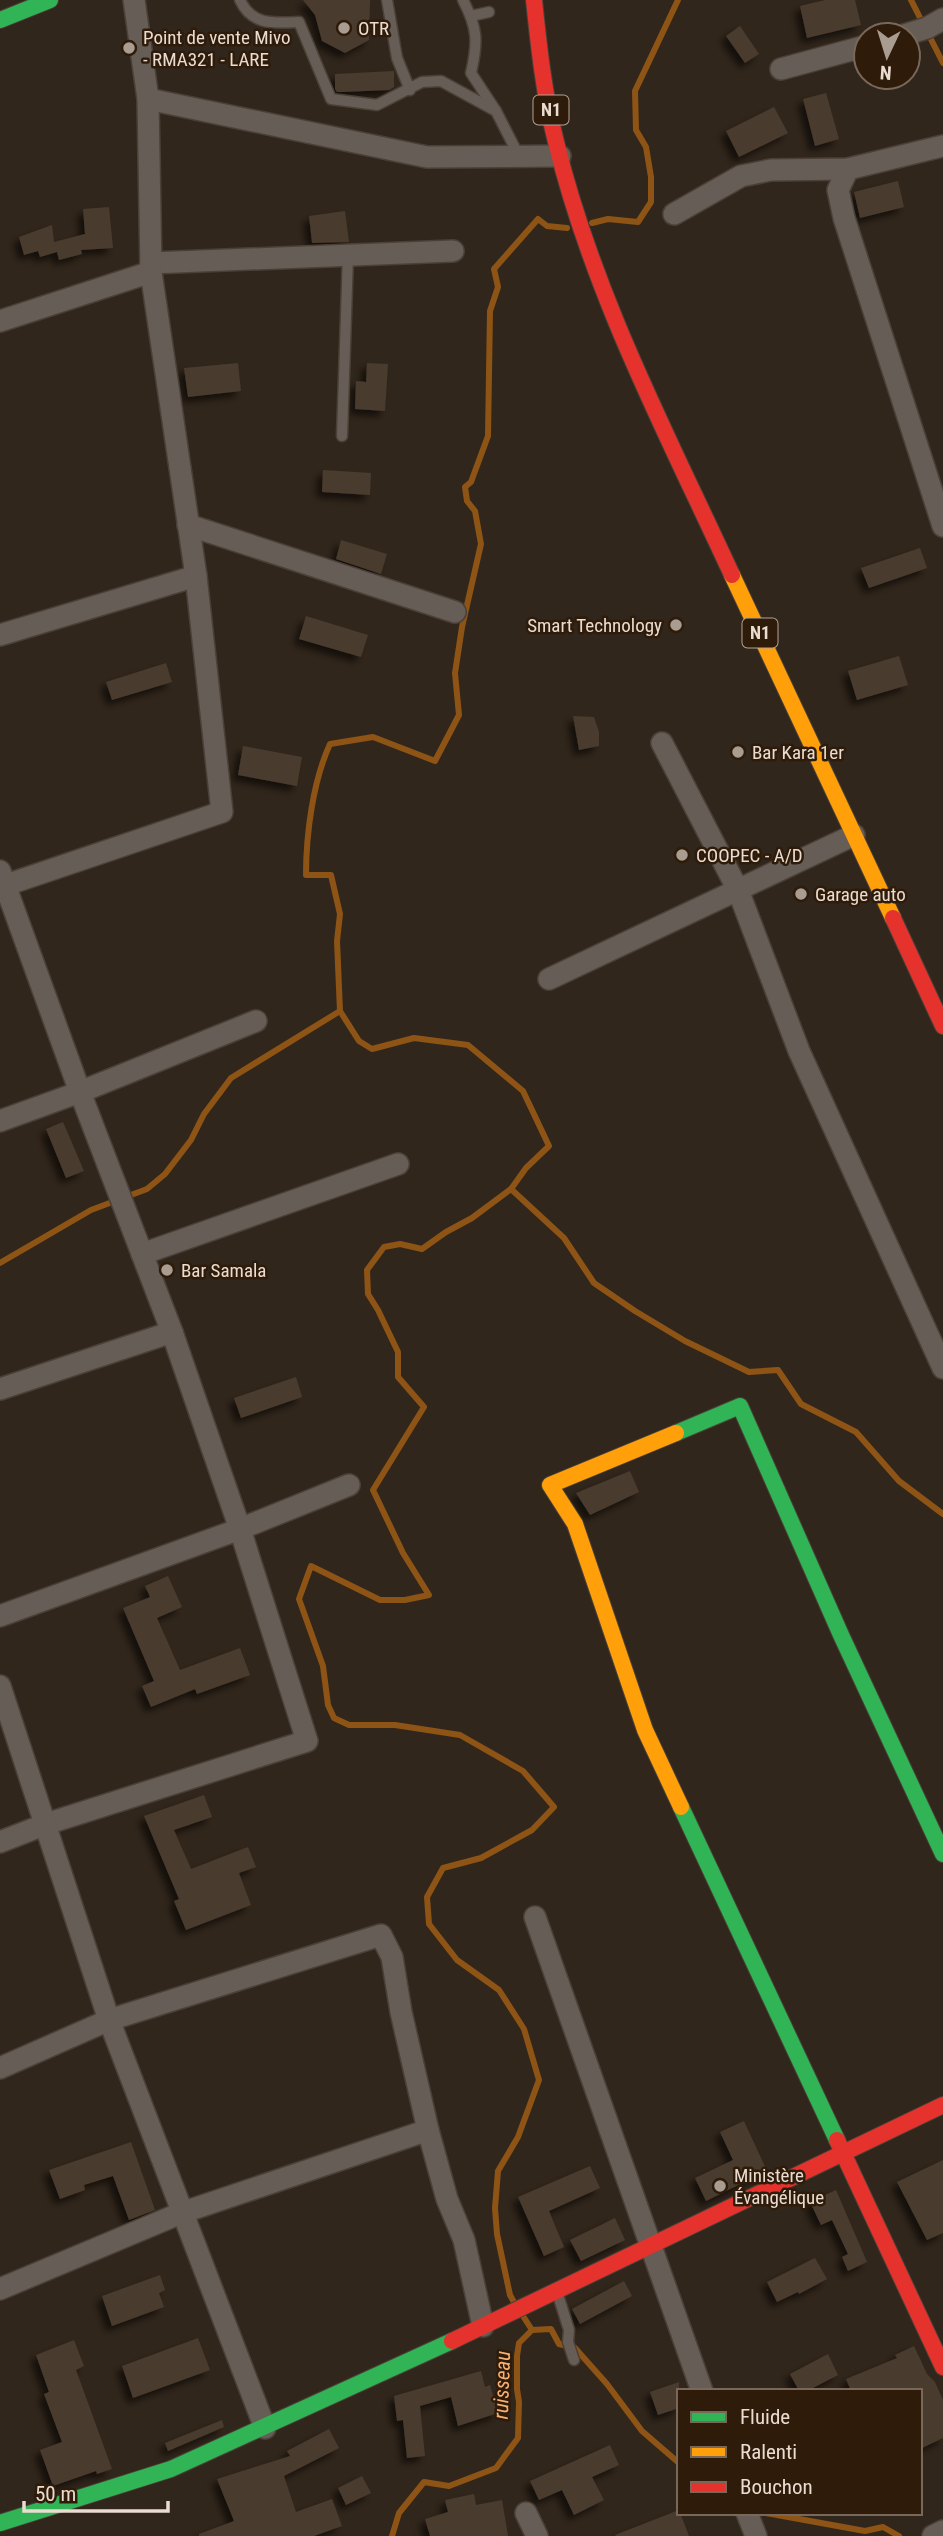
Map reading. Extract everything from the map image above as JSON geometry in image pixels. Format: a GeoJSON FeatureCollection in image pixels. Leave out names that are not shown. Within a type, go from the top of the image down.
{"type":"FeatureCollection","features":[{"type":"Feature","properties":{"kind":"main road"},"geometry":{"type":"LineString","coordinates":[[10,11],[50,0]]}},
{"type":"Feature","properties":{"kind":"main road","name":"N1"},"geometry":{"type":"LineString","coordinates":[[534,0],[539,49],[560,156],[585,236],[628,351],[943,1026]]}},
{"type":"Feature","properties":{"kind":"main road"},"geometry":{"type":"LineString","coordinates":[[943,1854],[841,1635],[740,1406],[550,1485],[575,1524],[645,1730],[943,2367]]}},
{"type":"Feature","properties":{"kind":"main road"},"geometry":{"type":"LineString","coordinates":[[0,2523],[172,2469],[265,2428],[558,2292],[943,2105]]}},
{"type":"Feature","properties":{"kind":"street"},"geometry":{"type":"LineString","coordinates":[[0,1842],[46,1824],[307,1741],[240,1529],[172,1332],[2,881],[222,812],[196,576],[151,267],[148,99],[134,0]]}},
{"type":"Feature","properties":{"kind":"street"},"geometry":{"type":"LineString","coordinates":[[922,30],[943,19]]}},
{"type":"Feature","properties":{"kind":"street"},"geometry":{"type":"LineString","coordinates":[[781,69],[852,50]]}},
{"type":"Feature","properties":{"kind":"street"},"geometry":{"type":"LineString","coordinates":[[148,99],[427,157],[560,156]]}},
{"type":"Feature","properties":{"kind":"street"},"geometry":{"type":"LineString","coordinates":[[674,214],[741,176],[771,170],[848,169],[943,146]]}},
{"type":"Feature","properties":{"kind":"street"},"geometry":{"type":"LineString","coordinates":[[848,169],[838,190],[844,218],[943,526]]}},
{"type":"Feature","properties":{"kind":"street"},"geometry":{"type":"LineString","coordinates":[[0,321],[151,267],[453,251]]}},
{"type":"Feature","properties":{"kind":"street"},"geometry":{"type":"LineString","coordinates":[[188,525],[455,612]]}},
{"type":"Feature","properties":{"kind":"street"},"geometry":{"type":"LineString","coordinates":[[0,635],[196,576]]}},
{"type":"Feature","properties":{"kind":"street"},"geometry":{"type":"LineString","coordinates":[[662,743],[738,890],[799,1051],[943,1368]]}},
{"type":"Feature","properties":{"kind":"street"},"geometry":{"type":"LineString","coordinates":[[549,979],[854,835]]}},
{"type":"Feature","properties":{"kind":"street"},"geometry":{"type":"LineString","coordinates":[[0,1121],[256,1021]]}},
{"type":"Feature","properties":{"kind":"street"},"geometry":{"type":"LineString","coordinates":[[142,1254],[398,1164]]}},
{"type":"Feature","properties":{"kind":"street"},"geometry":{"type":"LineString","coordinates":[[0,1389],[172,1332]]}},
{"type":"Feature","properties":{"kind":"street"},"geometry":{"type":"LineString","coordinates":[[0,1616],[240,1529],[349,1485]]}},
{"type":"Feature","properties":{"kind":"street"},"geometry":{"type":"LineString","coordinates":[[0,1686],[109,2020],[265,2428]]}},
{"type":"Feature","properties":{"kind":"street"},"geometry":{"type":"LineString","coordinates":[[535,1917],[701,2389]]}},
{"type":"Feature","properties":{"kind":"street"},"geometry":{"type":"LineString","coordinates":[[0,2068],[109,2020],[381,1935],[392,1957],[401,2012],[447,2199],[492,2323]]}},
{"type":"Feature","properties":{"kind":"street"},"geometry":{"type":"LineString","coordinates":[[0,2289],[181,2213],[428,2130]]}},
{"type":"Feature","properties":{"kind":"street"},"geometry":{"type":"LineString","coordinates":[[526,2513],[537,2536]]}},
{"type":"Feature","properties":{"kind":"street"},"geometry":{"type":"LineString","coordinates":[[933,2536],[943,2531]]}},
{"type":"Feature","properties":{"kind":"lane"},"geometry":{"type":"LineString","coordinates":[[240,0],[246,12],[268,23],[299,22],[331,99],[377,104],[422,82],[441,81],[496,111]]}},
{"type":"Feature","properties":{"kind":"lane"},"geometry":{"type":"LineString","coordinates":[[387,0],[397,58],[410,90]]}},
{"type":"Feature","properties":{"kind":"lane"},"geometry":{"type":"LineString","coordinates":[[463,0],[471,16],[477,48],[471,73],[496,111],[519,156]]}},
{"type":"Feature","properties":{"kind":"lane"},"geometry":{"type":"LineString","coordinates":[[471,16],[489,12]]}},
{"type":"Feature","properties":{"kind":"lane"},"geometry":{"type":"LineString","coordinates":[[477,48],[490,49]]}},
{"type":"Feature","properties":{"kind":"lane"},"geometry":{"type":"LineString","coordinates":[[342,436],[348,256]]}},
{"type":"Feature","properties":{"kind":"lane"},"geometry":{"type":"LineString","coordinates":[[558,2292],[569,2330],[570,2352]]}},
{"type":"Feature","properties":{"kind":"building","name":"OTR"},"geometry":{"type":"Polygon","coordinates":[[[303,0],[370,0],[369,40],[345,53],[322,41],[315,15],[303,0]]]}},
{"type":"Feature","properties":{"kind":"building"},"geometry":{"type":"Polygon","coordinates":[[[825,0],[855,0],[860,21],[852,21],[852,27],[807,38],[800,6],[825,0]]]}},
{"type":"Feature","properties":{"kind":"building"},"geometry":{"type":"Polygon","coordinates":[[[740,26],[759,54],[745,63],[726,36],[740,26]]]}},
{"type":"Feature","properties":{"kind":"building"},"geometry":{"type":"Polygon","coordinates":[[[394,71],[394,87],[389,90],[337,92],[335,89],[335,74],[394,71]]]}},
{"type":"Feature","properties":{"kind":"building"},"geometry":{"type":"Polygon","coordinates":[[[826,93],[839,139],[815,146],[803,99],[826,93]]]}},
{"type":"Feature","properties":{"kind":"building"},"geometry":{"type":"Polygon","coordinates":[[[774,107],[788,133],[739,157],[726,131],[774,107]]]}},
{"type":"Feature","properties":{"kind":"building"},"geometry":{"type":"Polygon","coordinates":[[[898,181],[904,207],[860,218],[854,192],[898,181]]]}},
{"type":"Feature","properties":{"kind":"building"},"geometry":{"type":"Polygon","coordinates":[[[109,207],[113,248],[81,250],[82,254],[59,260],[57,252],[40,257],[38,251],[24,255],[19,237],[52,225],[54,242],[85,234],[83,209],[109,207]]]}},
{"type":"Feature","properties":{"kind":"building"},"geometry":{"type":"Polygon","coordinates":[[[345,211],[349,242],[312,243],[309,216],[345,211]]]}},
{"type":"Feature","properties":{"kind":"building"},"geometry":{"type":"Polygon","coordinates":[[[238,363],[241,391],[188,397],[184,368],[238,363]]]}},
{"type":"Feature","properties":{"kind":"building"},"geometry":{"type":"Polygon","coordinates":[[[367,363],[388,364],[385,411],[355,409],[356,381],[366,382],[367,363]]]}},
{"type":"Feature","properties":{"kind":"building"},"geometry":{"type":"Polygon","coordinates":[[[323,470],[371,473],[370,495],[322,492],[323,470]]]}},
{"type":"Feature","properties":{"kind":"building"},"geometry":{"type":"Polygon","coordinates":[[[341,540],[387,554],[381,574],[336,559],[341,540]]]}},
{"type":"Feature","properties":{"kind":"building"},"geometry":{"type":"Polygon","coordinates":[[[920,548],[927,568],[869,588],[861,568],[920,548]]]}},
{"type":"Feature","properties":{"kind":"building"},"geometry":{"type":"Polygon","coordinates":[[[306,616],[368,635],[361,657],[299,639],[306,616]]]}},
{"type":"Feature","properties":{"kind":"building"},"geometry":{"type":"Polygon","coordinates":[[[899,656],[908,685],[857,700],[848,671],[899,656]]]}},
{"type":"Feature","properties":{"kind":"building"},"geometry":{"type":"Polygon","coordinates":[[[166,663],[172,682],[112,700],[106,682],[166,663]]]}},
{"type":"Feature","properties":{"kind":"building"},"geometry":{"type":"Polygon","coordinates":[[[573,716],[594,717],[599,732],[599,746],[579,750],[573,716]]]}},
{"type":"Feature","properties":{"kind":"building"},"geometry":{"type":"Polygon","coordinates":[[[243,746],[302,757],[297,786],[238,775],[243,746]]]}},
{"type":"Feature","properties":{"kind":"building"},"geometry":{"type":"Polygon","coordinates":[[[63,1122],[84,1171],[66,1178],[46,1129],[63,1122]]]}},
{"type":"Feature","properties":{"kind":"building"},"geometry":{"type":"Polygon","coordinates":[[[296,1377],[302,1397],[241,1418],[234,1398],[296,1377]]]}},
{"type":"Feature","properties":{"kind":"building"},"geometry":{"type":"Polygon","coordinates":[[[630,1471],[639,1492],[590,1515],[576,1493],[630,1471]]]}},
{"type":"Feature","properties":{"kind":"building"},"geometry":{"type":"Polygon","coordinates":[[[168,1576],[182,1607],[157,1618],[180,1670],[240,1648],[250,1675],[197,1694],[195,1689],[151,1707],[142,1686],[154,1681],[123,1608],[150,1597],[145,1586],[168,1576]]]}},
{"type":"Feature","properties":{"kind":"building"},"geometry":{"type":"Polygon","coordinates":[[[204,1795],[212,1817],[174,1830],[191,1869],[248,1847],[256,1867],[239,1873],[251,1905],[186,1930],[174,1901],[179,1899],[144,1816],[204,1795]]]}},
{"type":"Feature","properties":{"kind":"building"},"geometry":{"type":"Polygon","coordinates":[[[744,2121],[767,2171],[706,2201],[695,2178],[733,2160],[720,2132],[744,2121]]]}},
{"type":"Feature","properties":{"kind":"building"},"geometry":{"type":"Polygon","coordinates":[[[131,2142],[155,2210],[129,2220],[113,2176],[84,2185],[85,2190],[60,2199],[49,2170],[131,2142]]]}},
{"type":"Feature","properties":{"kind":"building"},"geometry":{"type":"Polygon","coordinates":[[[943,2160],[943,2233],[927,2240],[897,2182],[943,2160]]]}},
{"type":"Feature","properties":{"kind":"building"},"geometry":{"type":"Polygon","coordinates":[[[590,2166],[600,2188],[549,2211],[564,2247],[544,2256],[518,2197],[590,2166]]]}},
{"type":"Feature","properties":{"kind":"building"},"geometry":{"type":"Polygon","coordinates":[[[836,2190],[867,2262],[848,2271],[842,2257],[848,2254],[832,2220],[821,2225],[810,2202],[836,2190]]]}},
{"type":"Feature","properties":{"kind":"building"},"geometry":{"type":"Polygon","coordinates":[[[615,2218],[625,2240],[581,2261],[570,2240],[615,2218]]]}},
{"type":"Feature","properties":{"kind":"building"},"geometry":{"type":"Polygon","coordinates":[[[815,2258],[827,2279],[777,2302],[767,2282],[815,2258]]]}},
{"type":"Feature","properties":{"kind":"building"},"geometry":{"type":"Polygon","coordinates":[[[160,2275],[165,2290],[159,2293],[164,2307],[112,2326],[102,2296],[160,2275]]]}},
{"type":"Feature","properties":{"kind":"building"},"geometry":{"type":"Polygon","coordinates":[[[624,2281],[632,2296],[580,2324],[572,2309],[624,2281]]]}},
{"type":"Feature","properties":{"kind":"building"},"geometry":{"type":"Polygon","coordinates":[[[198,2338],[210,2370],[133,2398],[122,2366],[198,2338]]]}},
{"type":"Feature","properties":{"kind":"building"},"geometry":{"type":"Polygon","coordinates":[[[74,2340],[84,2366],[76,2370],[112,2469],[97,2474],[96,2471],[53,2486],[40,2450],[62,2442],[44,2394],[49,2392],[36,2355],[74,2340]]]}},
{"type":"Feature","properties":{"kind":"building"},"geometry":{"type":"Polygon","coordinates":[[[914,2346],[943,2400],[943,2438],[922,2448],[922,2389],[850,2389],[846,2379],[897,2358],[895,2355],[914,2346]]]}},
{"type":"Feature","properties":{"kind":"building"},"geometry":{"type":"Polygon","coordinates":[[[828,2354],[838,2375],[811,2389],[798,2389],[790,2374],[828,2354]]]}},
{"type":"Feature","properties":{"kind":"building"},"geometry":{"type":"Polygon","coordinates":[[[481,2371],[485,2387],[490,2385],[498,2413],[458,2426],[451,2397],[420,2406],[425,2456],[407,2458],[403,2420],[397,2421],[394,2396],[481,2371]]]}},
{"type":"Feature","properties":{"kind":"building"},"geometry":{"type":"Polygon","coordinates":[[[679,2382],[677,2409],[658,2415],[650,2392],[679,2382]]]}},
{"type":"Feature","properties":{"kind":"building"},"geometry":{"type":"Polygon","coordinates":[[[222,2420],[224,2427],[168,2451],[165,2443],[222,2420]]]}},
{"type":"Feature","properties":{"kind":"building"},"geometry":{"type":"Polygon","coordinates":[[[329,2429],[339,2448],[284,2476],[296,2512],[332,2499],[342,2526],[314,2536],[199,2536],[234,2521],[217,2479],[290,2456],[287,2451],[329,2429]]]}},
{"type":"Feature","properties":{"kind":"building"},"geometry":{"type":"Polygon","coordinates":[[[610,2445],[619,2465],[592,2477],[604,2500],[574,2515],[562,2490],[539,2500],[530,2481],[610,2445]]]}},
{"type":"Feature","properties":{"kind":"building"},"geometry":{"type":"Polygon","coordinates":[[[362,2476],[371,2493],[346,2505],[338,2488],[362,2476]]]}},
{"type":"Feature","properties":{"kind":"building"},"geometry":{"type":"Polygon","coordinates":[[[474,2494],[476,2505],[502,2500],[508,2536],[430,2536],[425,2519],[448,2512],[445,2500],[474,2494]]]}},
{"type":"Feature","properties":{"kind":"building"},"geometry":{"type":"Polygon","coordinates":[[[677,2511],[689,2536],[616,2536],[677,2511]]]}},
{"type":"Feature","properties":{"kind":"waterway"},"geometry":{"type":"LineString","coordinates":[[592,223],[608,219],[638,222],[651,202],[651,177],[646,147],[636,130],[635,91],[678,0]]}},
{"type":"Feature","properties":{"kind":"waterway"},"geometry":{"type":"LineString","coordinates":[[911,0],[943,63]]}},
{"type":"Feature","properties":{"kind":"waterway"},"geometry":{"type":"LineString","coordinates":[[515,2304],[510,2295],[497,2234],[495,2208],[498,2171],[518,2137],[539,2080],[524,2029],[499,1990],[457,1960],[429,1924],[427,1897],[443,1868],[481,1858],[532,1830],[554,1807],[523,1771],[460,1735],[395,1725],[349,1725],[334,1718],[328,1705],[323,1666],[299,1599],[311,1566],[380,1600],[405,1600],[429,1595],[403,1553],[373,1490],[424,1407],[398,1377],[398,1352],[368,1294],[367,1270],[384,1247],[400,1244],[422,1249],[472,1218],[511,1189],[526,1168],[549,1146],[523,1091],[468,1045],[414,1038],[372,1049],[359,1041],[340,1011],[337,941],[340,914],[331,875],[306,875],[306,859],[315,791],[330,744],[373,737],[435,761],[459,715],[455,673],[462,627],[481,544],[475,511],[467,501],[465,487],[471,482],[488,436],[490,311],[498,287],[494,269],[538,219],[547,226],[567,228]]}},
{"type":"Feature","properties":{"kind":"waterway"},"geometry":{"type":"LineString","coordinates":[[0,1263],[91,1210],[147,1189],[165,1174],[191,1140],[204,1114],[231,1078],[340,1011]]}},
{"type":"Feature","properties":{"kind":"waterway"},"geometry":{"type":"LineString","coordinates":[[511,1189],[564,1238],[594,1283],[685,1341],[749,1372],[778,1370],[801,1404],[856,1432],[899,1481],[943,1514]]}},
{"type":"Feature","properties":{"kind":"waterway","name":"ruisseau"},"geometry":{"type":"LineString","coordinates":[[523,2316],[532,2330]]}},
{"type":"Feature","properties":{"kind":"waterway"},"geometry":{"type":"LineString","coordinates":[[532,2330],[551,2329],[559,2344],[575,2348],[607,2384],[642,2431],[677,2461]]}},
{"type":"Feature","properties":{"kind":"waterway","name":"ruisseau"},"geometry":{"type":"LineString","coordinates":[[392,2536],[399,2513],[424,2482],[449,2486],[496,2468],[518,2438],[517,2356],[519,2343],[532,2330]]}},
{"type":"Feature","properties":{"kind":"waterway"},"geometry":{"type":"LineString","coordinates":[[777,2515],[865,2531],[883,2527],[899,2536]]}},
{"type":"Feature","properties":{"kind":"traffic: fast"},"geometry":{"type":"LineString","coordinates":[[0,20],[50,0]]}},
{"type":"Feature","properties":{"kind":"traffic: fast"},"geometry":{"type":"LineString","coordinates":[[676,1433],[740,1406],[841,1635],[943,1854]]}},
{"type":"Feature","properties":{"kind":"traffic: fast"},"geometry":{"type":"LineString","coordinates":[[681,1807],[837,2140]]}},
{"type":"Feature","properties":{"kind":"traffic: fast"},"geometry":{"type":"LineString","coordinates":[[0,2523],[171,2469],[452,2341]]}},
{"type":"Feature","properties":{"kind":"traffic: slow"},"geometry":{"type":"LineString","coordinates":[[732,575],[893,918]]}},
{"type":"Feature","properties":{"kind":"traffic: slow"},"geometry":{"type":"LineString","coordinates":[[676,1433],[550,1485],[575,1524],[645,1730],[681,1807]]}},
{"type":"Feature","properties":{"kind":"traffic: jam"},"geometry":{"type":"LineString","coordinates":[[534,0],[542,71],[552,124],[590,254],[634,363],[732,575]]}},
{"type":"Feature","properties":{"kind":"traffic: jam"},"geometry":{"type":"LineString","coordinates":[[893,918],[943,1026]]}},
{"type":"Feature","properties":{"kind":"traffic: jam"},"geometry":{"type":"LineString","coordinates":[[452,2341],[943,2105]]}},
{"type":"Feature","properties":{"kind":"traffic: jam"},"geometry":{"type":"LineString","coordinates":[[837,2140],[943,2367]]}},
{"type":"Feature","properties":{"kind":"place","name":"OTR"},"geometry":{"type":"Point","coordinates":[344,28]}},
{"type":"Feature","properties":{"kind":"place","name":"Point de vente Mivo - RMA321 - LARE"},"geometry":{"type":"Point","coordinates":[129,48]}},
{"type":"Feature","properties":{"kind":"place","name":"Smart Technology"},"geometry":{"type":"Point","coordinates":[676,625]}},
{"type":"Feature","properties":{"kind":"place","name":"Bar Kara 1er"},"geometry":{"type":"Point","coordinates":[738,752]}},
{"type":"Feature","properties":{"kind":"place","name":"COOPEC - A/D"},"geometry":{"type":"Point","coordinates":[682,855]}},
{"type":"Feature","properties":{"kind":"place","name":"Garage auto"},"geometry":{"type":"Point","coordinates":[801,894]}},
{"type":"Feature","properties":{"kind":"place","name":"Bar Samala"},"geometry":{"type":"Point","coordinates":[167,1270]}},
{"type":"Feature","properties":{"kind":"place","name":"Ministère Évangélique"},"geometry":{"type":"Point","coordinates":[720,2186]}}]}
